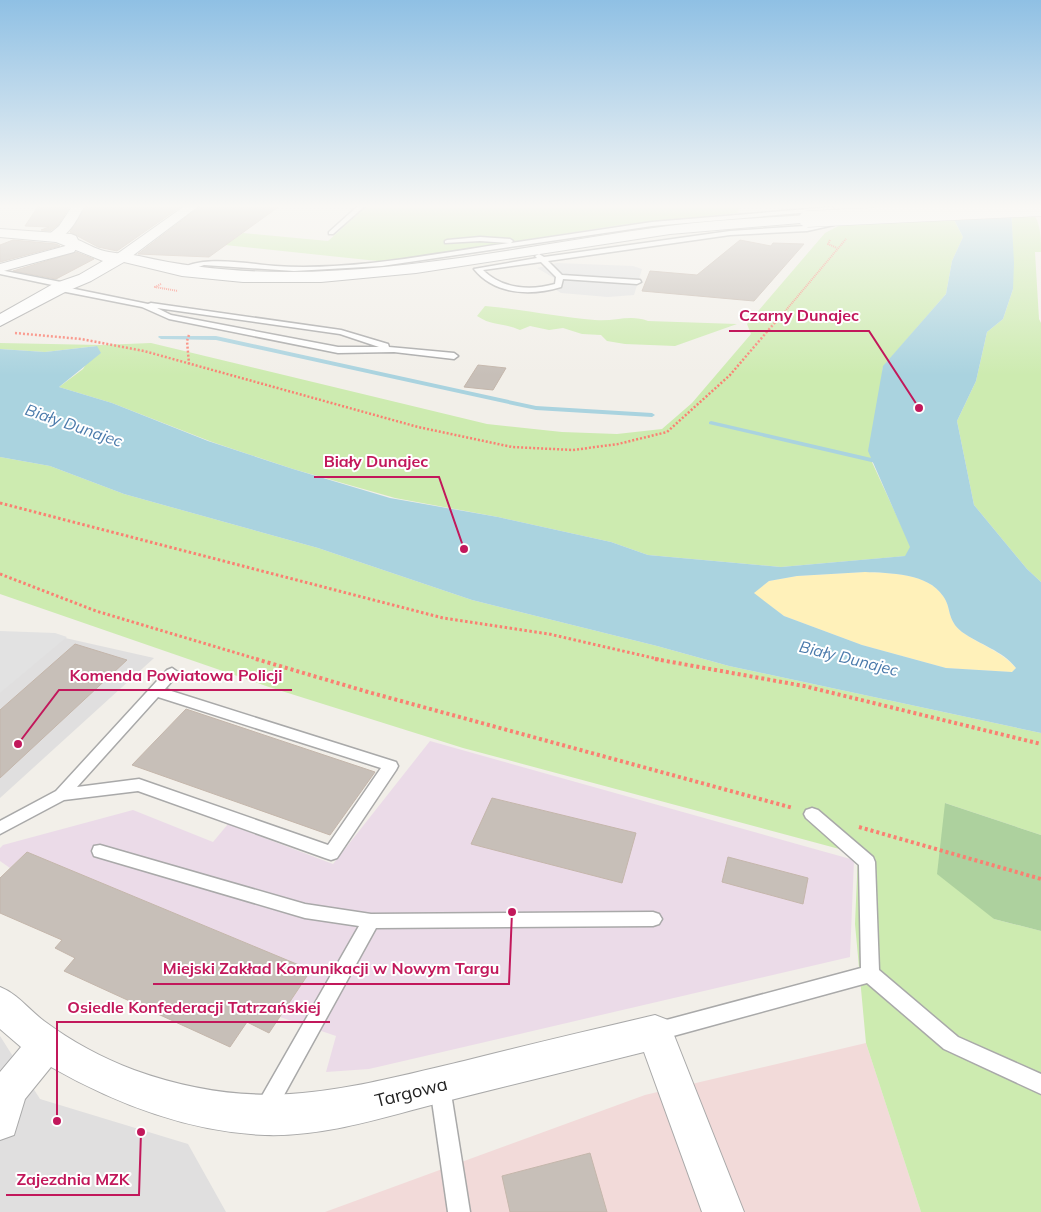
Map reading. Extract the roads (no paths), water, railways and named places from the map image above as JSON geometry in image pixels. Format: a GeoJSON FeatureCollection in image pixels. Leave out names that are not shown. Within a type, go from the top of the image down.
{"type":"FeatureCollection","features":[{"type":"Feature","properties":{"kind":"street"},"geometry":{"type":"LineString","coordinates":[[0,268],[23,262]]}},
{"type":"Feature","properties":{"kind":"street"},"geometry":{"type":"LineString","coordinates":[[0,321],[61,287],[85,278],[106,262]]}},
{"type":"Feature","properties":{"kind":"street"},"geometry":{"type":"LineString","coordinates":[[142,262],[182,271],[243,277],[364,275],[458,262]]}},
{"type":"Feature","properties":{"kind":"street","name":"Targowa"},"geometry":{"type":"LineString","coordinates":[[0,1003],[45,1045],[104,1076],[165,1099],[195,1106],[262,1114],[291,1115],[329,1110],[440,1085],[655,1032]]}},
{"type":"Feature","properties":{"kind":"street"},"geometry":{"type":"LineString","coordinates":[[655,1032],[723,1212]]}},
{"type":"Feature","properties":{"kind":"street"},"geometry":{"type":"LineString","coordinates":[[0,1121],[9,1090],[45,1045]]}},
{"type":"Feature","properties":{"kind":"lane"},"geometry":{"type":"LineString","coordinates":[[500,262],[478,269],[494,284],[503,287],[547,289],[558,285],[560,277]]}},
{"type":"Feature","properties":{"kind":"lane"},"geometry":{"type":"LineString","coordinates":[[543,262],[560,277],[637,282]]}},
{"type":"Feature","properties":{"kind":"lane"},"geometry":{"type":"LineString","coordinates":[[0,272],[144,305],[341,332],[394,349]]}},
{"type":"Feature","properties":{"kind":"lane"},"geometry":{"type":"LineString","coordinates":[[144,305],[169,317],[338,350],[394,349],[454,356]]}},
{"type":"Feature","properties":{"kind":"lane"},"geometry":{"type":"LineString","coordinates":[[0,828],[61,795],[172,673]]}},
{"type":"Feature","properties":{"kind":"lane"},"geometry":{"type":"LineString","coordinates":[[61,795],[139,786],[331,853],[391,766],[156,692]]}},
{"type":"Feature","properties":{"kind":"lane"},"geometry":{"type":"LineString","coordinates":[[812,814],[867,862],[870,974],[951,1043],[1041,1084]]}},
{"type":"Feature","properties":{"kind":"lane"},"geometry":{"type":"LineString","coordinates":[[100,851],[305,911],[371,921],[653,918]]}},
{"type":"Feature","properties":{"kind":"lane"},"geometry":{"type":"LineString","coordinates":[[262,1114],[371,921]]}},
{"type":"Feature","properties":{"kind":"lane"},"geometry":{"type":"LineString","coordinates":[[655,1032],[870,974]]}},
{"type":"Feature","properties":{"kind":"lane"},"geometry":{"type":"LineString","coordinates":[[440,1085],[459,1212]]}},
{"type":"Feature","properties":{"kind":"water"},"geometry":{"type":"Polygon","coordinates":[[[952,262],[1014,262],[1013,289],[1003,319],[987,332],[976,381],[957,421],[974,505],[1027,569],[1041,582],[1041,733],[729,666],[472,600],[318,548],[124,494],[50,466],[0,457],[0,349],[45,352],[97,346],[101,353],[59,387],[112,403],[208,441],[390,498],[498,517],[611,542],[648,555],[781,567],[905,556],[910,547],[868,451],[883,366],[946,294],[952,262]],[[865,572],[797,576],[769,581],[754,593],[784,616],[862,645],[946,668],[1012,672],[1016,668],[1004,657],[969,637],[957,627],[951,618],[946,600],[936,588],[918,579],[896,574],[865,572]]]}},
{"type":"Feature","properties":{"kind":"waterway"},"geometry":{"type":"LineString","coordinates":[[161,337],[216,338],[536,408],[652,415]]}},
{"type":"Feature","properties":{"kind":"waterway"},"geometry":{"type":"LineString","coordinates":[[711,423],[880,462]]}},
{"type":"Feature","properties":{"kind":"place","name":"Czarny Dunajec"},"geometry":{"type":"Point","coordinates":[919,408]}},
{"type":"Feature","properties":{"kind":"place","name":"Biały Dunajec"},"geometry":{"type":"Point","coordinates":[464,549]}},
{"type":"Feature","properties":{"kind":"place","name":"Komenda Powiatowa Policji"},"geometry":{"type":"Point","coordinates":[18,744]}},
{"type":"Feature","properties":{"kind":"place","name":"Miejski Zakład Komunikacji w Nowym Targu"},"geometry":{"type":"Point","coordinates":[512,912]}},
{"type":"Feature","properties":{"kind":"place","name":"Osiedle Konfederacji Tatrzańskiej"},"geometry":{"type":"Point","coordinates":[57,1121]}},
{"type":"Feature","properties":{"kind":"place","name":"Zajezdnia MZK"},"geometry":{"type":"Point","coordinates":[141,1132]}}]}
